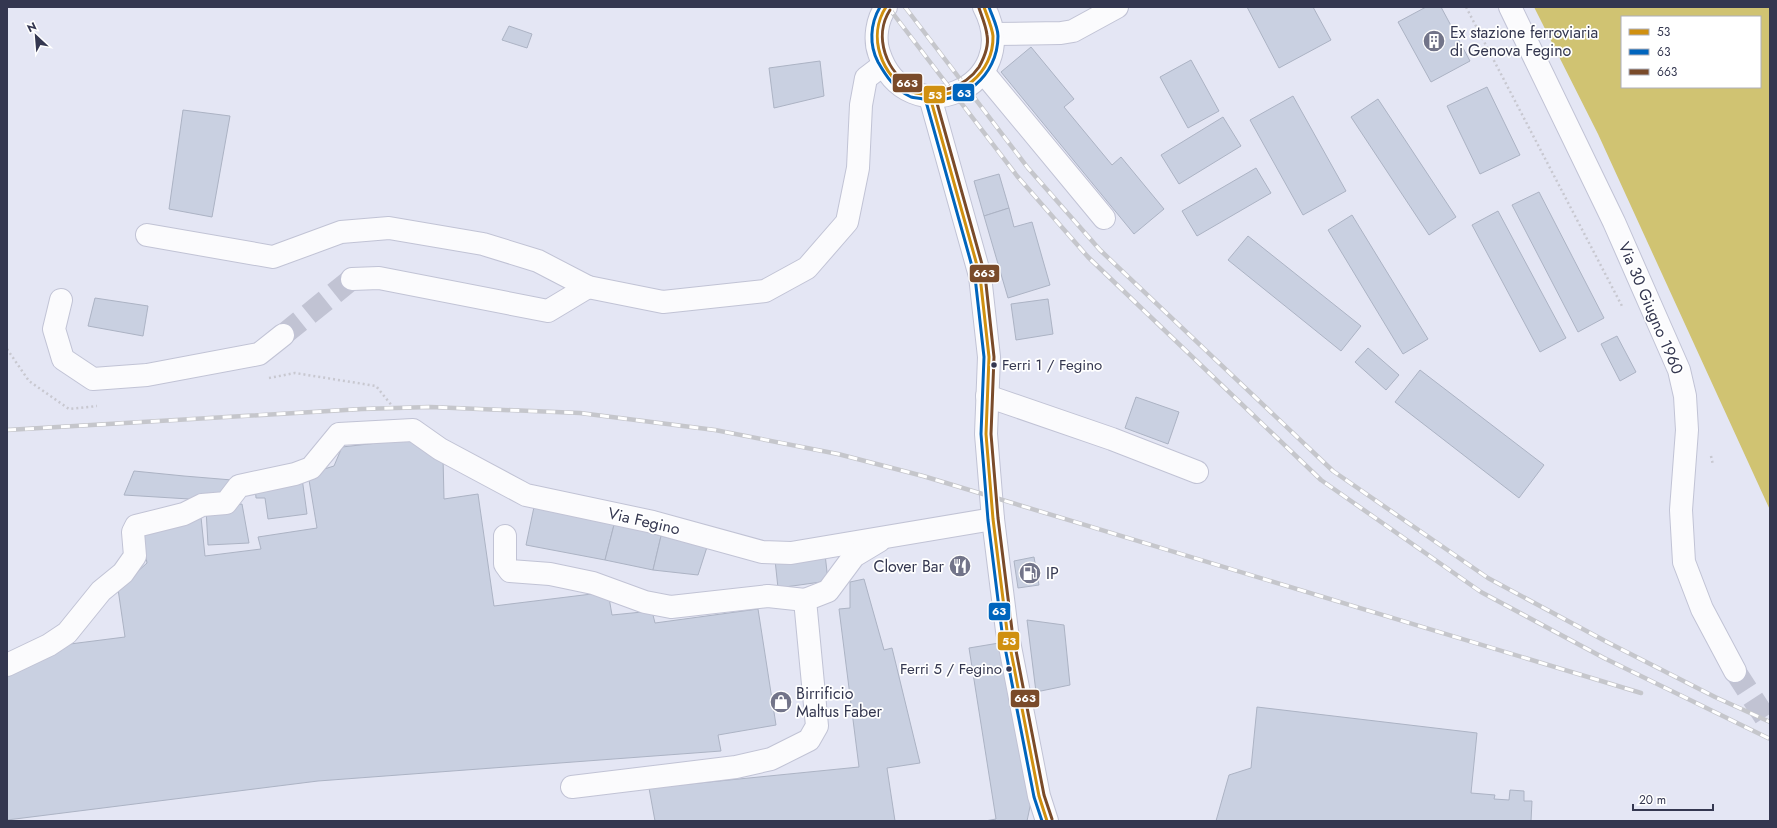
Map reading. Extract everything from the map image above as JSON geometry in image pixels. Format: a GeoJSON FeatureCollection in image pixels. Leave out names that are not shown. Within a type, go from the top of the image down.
{"type":"FeatureCollection","features":[{"type":"Feature","properties":{"kind":"main road"},"geometry":{"type":"LineString","coordinates":[[886,7],[883,11],[877,29],[877,47],[883,65],[894,80],[910,91],[930,97],[950,95],[968,86],[983,72],[991,54],[993,34],[989,17],[984,7]]}},
{"type":"Feature","properties":{"kind":"main road"},"geometry":{"type":"LineString","coordinates":[[993,34],[1061,33],[1073,31],[1117,7]]}},
{"type":"Feature","properties":{"kind":"main road","name":"Via 30 Giugno 1960"},"geometry":{"type":"LineString","coordinates":[[1510,7],[1614,222],[1680,370],[1685,396],[1687,430],[1680,510],[1684,562],[1702,609],[1735,671]]}},
{"type":"Feature","properties":{"kind":"main road"},"geometry":{"type":"LineString","coordinates":[[147,235],[274,257],[341,232],[388,228],[482,244],[538,261],[588,287],[663,302],[765,291],[807,268],[847,222],[858,168],[861,105],[866,78],[883,65]]}},
{"type":"Feature","properties":{"kind":"main road"},"geometry":{"type":"LineString","coordinates":[[983,72],[1104,218]]}},
{"type":"Feature","properties":{"kind":"main road"},"geometry":{"type":"LineString","coordinates":[[930,97],[980,276],[989,357],[986,434],[993,518],[1007,631],[1039,796],[1047,821]]}},
{"type":"Feature","properties":{"kind":"main road"},"geometry":{"type":"LineString","coordinates":[[352,279],[379,278],[548,311],[588,287]]}},
{"type":"Feature","properties":{"kind":"main road"},"geometry":{"type":"LineString","coordinates":[[61,300],[54,329],[63,359],[93,379],[148,375],[259,354],[283,335]]}},
{"type":"Feature","properties":{"kind":"main road"},"geometry":{"type":"LineString","coordinates":[[987,396],[1112,438],[1197,472]]}},
{"type":"Feature","properties":{"kind":"main road","name":"Via Fegino"},"geometry":{"type":"LineString","coordinates":[[7,665],[49,645],[67,632],[101,591],[123,573],[135,556],[133,532],[136,526],[184,514],[202,505],[222,505],[230,499],[239,486],[295,474],[311,468],[339,434],[413,430],[440,449],[526,495],[653,522],[762,552],[791,553],[993,518]]}},
{"type":"Feature","properties":{"kind":"main road"},"geometry":{"type":"LineString","coordinates":[[505,536],[505,564],[510,571],[550,574],[593,583],[645,602],[671,607],[768,596],[805,600],[817,726],[809,740],[771,759],[736,767],[572,787]]}},
{"type":"Feature","properties":{"kind":"main road","name":"Via Fegino"},"geometry":{"type":"LineString","coordinates":[[805,600],[828,591],[854,556],[889,536]]}},
{"type":"Feature","properties":{"kind":"main road"},"geometry":{"type":"LineString","coordinates":[[1034,821],[1039,796]]}},
{"type":"Feature","properties":{"kind":"path"},"geometry":{"type":"LineString","coordinates":[[1466,7],[1625,314]]}},
{"type":"Feature","properties":{"kind":"shaded area"},"geometry":{"type":"Polygon","coordinates":[[[1534,7],[1770,7],[1770,510],[1598,134],[1534,7]]]}},
{"type":"Feature","properties":{"kind":"building"},"geometry":{"type":"Polygon","coordinates":[[[1247,7],[1313,7],[1331,40],[1279,68],[1247,7]]]}},
{"type":"Feature","properties":{"kind":"building","name":"Ex stazione ferroviaria di Genova Fegino"},"geometry":{"type":"Polygon","coordinates":[[[1426,7],[1441,7],[1470,61],[1431,82],[1398,22],[1426,7]]]}},
{"type":"Feature","properties":{"kind":"building"},"geometry":{"type":"Polygon","coordinates":[[[509,26],[532,34],[527,48],[502,40],[509,26]]]}},
{"type":"Feature","properties":{"kind":"building"},"geometry":{"type":"Polygon","coordinates":[[[1031,47],[1074,99],[1064,107],[1112,165],[1121,157],[1164,209],[1134,234],[1001,72],[1031,47]]]}},
{"type":"Feature","properties":{"kind":"building"},"geometry":{"type":"Polygon","coordinates":[[[1191,60],[1219,111],[1188,128],[1160,77],[1191,60]]]}},
{"type":"Feature","properties":{"kind":"building"},"geometry":{"type":"Polygon","coordinates":[[[820,61],[824,96],[774,108],[769,68],[820,61]]]}},
{"type":"Feature","properties":{"kind":"building"},"geometry":{"type":"Polygon","coordinates":[[[1487,87],[1520,155],[1480,174],[1447,106],[1487,87]]]}},
{"type":"Feature","properties":{"kind":"building"},"geometry":{"type":"Polygon","coordinates":[[[1293,96],[1346,191],[1303,215],[1250,120],[1293,96]]]}},
{"type":"Feature","properties":{"kind":"building"},"geometry":{"type":"Polygon","coordinates":[[[1378,99],[1456,217],[1429,235],[1351,117],[1378,99]]]}},
{"type":"Feature","properties":{"kind":"building"},"geometry":{"type":"Polygon","coordinates":[[[183,110],[230,116],[212,217],[169,209],[183,110]]]}},
{"type":"Feature","properties":{"kind":"building"},"geometry":{"type":"Polygon","coordinates":[[[1223,117],[1241,146],[1179,184],[1161,155],[1223,117]]]}},
{"type":"Feature","properties":{"kind":"building"},"geometry":{"type":"Polygon","coordinates":[[[1256,168],[1271,193],[1197,236],[1182,211],[1256,168]]]}},
{"type":"Feature","properties":{"kind":"building"},"geometry":{"type":"Polygon","coordinates":[[[999,174],[1009,208],[984,216],[974,181],[999,174]]]}},
{"type":"Feature","properties":{"kind":"building"},"geometry":{"type":"Polygon","coordinates":[[[1539,192],[1604,318],[1578,332],[1512,205],[1539,192]]]}},
{"type":"Feature","properties":{"kind":"building"},"geometry":{"type":"Polygon","coordinates":[[[1009,208],[1014,227],[1032,222],[1050,285],[1008,298],[984,216],[1009,208]]]}},
{"type":"Feature","properties":{"kind":"building"},"geometry":{"type":"Polygon","coordinates":[[[1498,211],[1566,338],[1540,352],[1472,225],[1498,211]]]}},
{"type":"Feature","properties":{"kind":"building"},"geometry":{"type":"Polygon","coordinates":[[[1352,215],[1428,339],[1403,354],[1328,230],[1352,215]]]}},
{"type":"Feature","properties":{"kind":"building"},"geometry":{"type":"Polygon","coordinates":[[[1248,236],[1361,326],[1341,351],[1228,260],[1248,236]]]}},
{"type":"Feature","properties":{"kind":"building"},"geometry":{"type":"Polygon","coordinates":[[[95,298],[148,306],[143,336],[88,326],[95,298]]]}},
{"type":"Feature","properties":{"kind":"building"},"geometry":{"type":"Polygon","coordinates":[[[1048,299],[1053,334],[1016,340],[1011,304],[1048,299]]]}},
{"type":"Feature","properties":{"kind":"building"},"geometry":{"type":"Polygon","coordinates":[[[1617,336],[1636,372],[1620,381],[1601,344],[1617,336]]]}},
{"type":"Feature","properties":{"kind":"building"},"geometry":{"type":"Polygon","coordinates":[[[1368,348],[1399,375],[1386,390],[1355,362],[1368,348]]]}},
{"type":"Feature","properties":{"kind":"building"},"geometry":{"type":"Polygon","coordinates":[[[1420,370],[1544,465],[1519,498],[1395,402],[1420,370]]]}},
{"type":"Feature","properties":{"kind":"building"},"geometry":{"type":"Polygon","coordinates":[[[1136,397],[1179,412],[1168,444],[1125,428],[1136,397]]]}},
{"type":"Feature","properties":{"kind":"building"},"geometry":{"type":"Polygon","coordinates":[[[412,439],[443,457],[444,499],[478,494],[494,606],[608,592],[612,615],[652,611],[655,623],[758,609],[776,725],[718,735],[721,751],[318,781],[7,820],[7,673],[70,644],[125,637],[118,589],[147,563],[141,532],[201,517],[205,556],[261,549],[258,537],[317,528],[308,474],[334,466],[342,447],[412,439]]]}},
{"type":"Feature","properties":{"kind":"building"},"geometry":{"type":"Polygon","coordinates":[[[134,471],[232,480],[222,501],[124,495],[134,471]]]}},
{"type":"Feature","properties":{"kind":"building"},"geometry":{"type":"Polygon","coordinates":[[[302,478],[307,514],[268,519],[265,498],[256,498],[255,485],[302,478]]]}},
{"type":"Feature","properties":{"kind":"building"},"geometry":{"type":"Polygon","coordinates":[[[242,504],[249,543],[208,545],[206,509],[242,504]]]}},
{"type":"Feature","properties":{"kind":"building"},"geometry":{"type":"Polygon","coordinates":[[[534,507],[615,521],[605,560],[526,545],[534,507]]]}},
{"type":"Feature","properties":{"kind":"building"},"geometry":{"type":"Polygon","coordinates":[[[615,521],[661,536],[653,570],[605,560],[615,521]]]}},
{"type":"Feature","properties":{"kind":"building"},"geometry":{"type":"Polygon","coordinates":[[[661,536],[707,547],[698,575],[653,570],[661,536]]]}},
{"type":"Feature","properties":{"kind":"building"},"geometry":{"type":"Polygon","coordinates":[[[825,554],[828,581],[778,588],[775,560],[825,554]]]}},
{"type":"Feature","properties":{"kind":"building"},"geometry":{"type":"Polygon","coordinates":[[[1034,557],[1039,585],[1018,588],[1014,561],[1034,557]]]}},
{"type":"Feature","properties":{"kind":"building"},"geometry":{"type":"Polygon","coordinates":[[[864,579],[884,650],[892,648],[920,763],[887,768],[895,821],[655,821],[649,788],[859,767],[839,609],[850,608],[850,582],[864,579]]]}},
{"type":"Feature","properties":{"kind":"building"},"geometry":{"type":"Polygon","coordinates":[[[1027,620],[1064,625],[1070,685],[1036,692],[1027,620]]]}},
{"type":"Feature","properties":{"kind":"building"},"geometry":{"type":"Polygon","coordinates":[[[1005,642],[1031,802],[1027,821],[985,821],[996,819],[969,648],[1005,642]]]}},
{"type":"Feature","properties":{"kind":"building"},"geometry":{"type":"Polygon","coordinates":[[[1257,707],[1477,733],[1471,793],[1495,795],[1494,799],[1509,800],[1510,790],[1524,791],[1524,801],[1532,801],[1531,821],[1216,821],[1229,775],[1251,768],[1257,707]]]}},
{"type":"Feature","properties":{"kind":"tunnel"},"geometry":{"type":"LineString","coordinates":[[283,335],[352,279]]}},
{"type":"Feature","properties":{"kind":"tunnel"},"geometry":{"type":"LineString","coordinates":[[1735,671],[1770,725]]}},
{"type":"Feature","properties":{"kind":"railway"},"geometry":{"type":"LineString","coordinates":[[888,7],[1017,176],[1088,257],[1321,480],[1481,592],[1604,658],[1770,739]]}},
{"type":"Feature","properties":{"kind":"railway"},"geometry":{"type":"LineString","coordinates":[[905,7],[1028,168],[1100,250],[1333,471],[1488,578],[1607,642],[1715,697],[1770,722]]}},
{"type":"Feature","properties":{"kind":"railway"},"geometry":{"type":"LineString","coordinates":[[7,430],[362,409],[430,407],[580,413],[715,430],[838,454],[923,476],[1641,693]]}},
{"type":"Feature","properties":{"kind":"transit line","name":"63"},"geometry":{"type":"LineString","coordinates":[[880,7],[874,20],[872,42],[875,55],[881,67],[896,87],[905,94],[914,98],[937,100],[951,98],[964,93],[985,75],[992,64],[996,50],[998,33],[989,7]]}},
{"type":"Feature","properties":{"kind":"transit line","name":"53"},"geometry":{"type":"LineString","coordinates":[[886,7],[880,18],[878,30],[880,55],[885,66],[901,85],[912,92],[937,95],[950,93],[972,82],[988,62],[992,49],[993,36],[991,25],[984,7]]}},
{"type":"Feature","properties":{"kind":"transit line","name":"663"},"geometry":{"type":"LineString","coordinates":[[890,10],[885,20],[883,31],[885,53],[890,64],[904,81],[914,87],[923,90],[941,91],[959,85],[967,80],[979,67],[983,60],[986,51],[987,39],[986,28],[979,8]]}},
{"type":"Feature","properties":{"kind":"transit line","name":"663"},"geometry":{"type":"LineString","coordinates":[[935,96],[985,275],[994,357],[991,434],[998,518],[1012,630],[1044,795],[1052,819]]}},
{"type":"Feature","properties":{"kind":"transit line","name":"53"},"geometry":{"type":"LineString","coordinates":[[930,97],[980,276],[989,357],[986,434],[993,519],[1007,631],[1039,796],[1047,821]]}},
{"type":"Feature","properties":{"kind":"transit line","name":"63"},"geometry":{"type":"LineString","coordinates":[[925,98],[975,277],[984,357],[981,434],[988,520],[1002,632],[1034,797],[1042,821]]}},
{"type":"Feature","properties":{"kind":"place","name":"Ex stazione ferroviaria di Genova Fegino"},"geometry":{"type":"Point","coordinates":[1434,41]}},
{"type":"Feature","properties":{"kind":"place","name":"Ferri 1 / Fegino"},"geometry":{"type":"Point","coordinates":[994,365]}},
{"type":"Feature","properties":{"kind":"place","name":"Clover Bar"},"geometry":{"type":"Point","coordinates":[960,566]}},
{"type":"Feature","properties":{"kind":"place","name":"IP"},"geometry":{"type":"Point","coordinates":[1030,573]}},
{"type":"Feature","properties":{"kind":"place","name":"Ferri 5 / Fegino"},"geometry":{"type":"Point","coordinates":[1009,669]}},
{"type":"Feature","properties":{"kind":"place","name":"Birrificio Maltus Faber"},"geometry":{"type":"Point","coordinates":[781,702]}}]}
